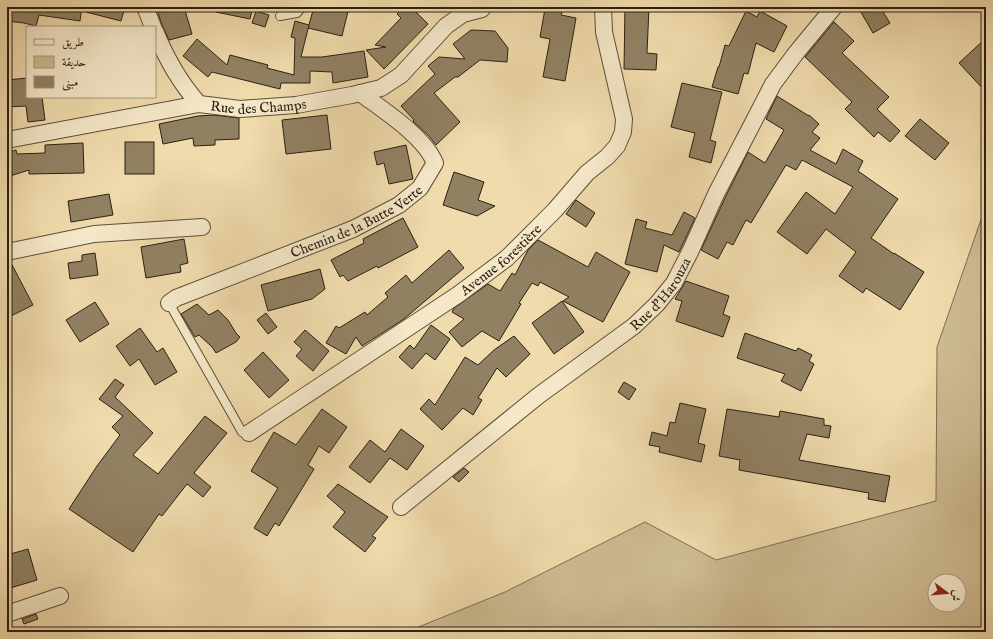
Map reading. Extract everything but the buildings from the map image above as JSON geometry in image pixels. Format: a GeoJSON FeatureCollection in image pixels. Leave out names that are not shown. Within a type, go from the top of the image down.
{"type":"FeatureCollection","features":[{"type":"Feature","properties":{"kind":"street"},"geometry":{"type":"LineString","coordinates":[[145,7],[153,26]]}},
{"type":"Feature","properties":{"kind":"street","name":"Avenue forestière"},"geometry":{"type":"LineString","coordinates":[[245,432],[377,350],[459,294],[507,258],[555,210],[587,173],[607,157],[617,146],[623,132],[624,120],[604,32],[602,7]]}},
{"type":"Feature","properties":{"kind":"street","name":"Rue d'Harouza"},"geometry":{"type":"LineString","coordinates":[[401,508],[538,396],[634,326],[657,304],[674,283],[690,252],[716,194],[774,84],[796,53],[834,7]]}},
{"type":"Feature","properties":{"kind":"street","name":"Rue des Champs"},"geometry":{"type":"LineString","coordinates":[[7,140],[199,104],[240,109],[296,105],[381,88],[401,75],[446,26],[463,14],[482,9]]}},
{"type":"Feature","properties":{"kind":"street"},"geometry":{"type":"LineString","coordinates":[[156,33],[162,48],[186,89],[199,104]]}},
{"type":"Feature","properties":{"kind":"street","name":"Chemin de la Butte Verte"},"geometry":{"type":"LineString","coordinates":[[169,303],[176,298],[353,229],[399,205],[420,188],[435,163],[432,155],[421,142],[399,122],[360,93]]}},
{"type":"Feature","properties":{"kind":"street"},"geometry":{"type":"LineString","coordinates":[[7,252],[94,234],[202,227]]}},
{"type":"Feature","properties":{"kind":"street"},"geometry":{"type":"LineString","coordinates":[[7,614],[60,596]]}},
{"type":"Feature","properties":{"kind":"lane"},"geometry":{"type":"LineString","coordinates":[[280,16],[297,13],[302,7]]}},
{"type":"Feature","properties":{"kind":"lane"},"geometry":{"type":"LineString","coordinates":[[169,303],[245,432]]}},
{"type":"Feature","properties":{"kind":"green space"},"geometry":{"type":"Polygon","coordinates":[[[986,205],[986,632],[406,632],[505,592],[645,522],[716,560],[936,501],[937,347],[986,205]]]}}]}
